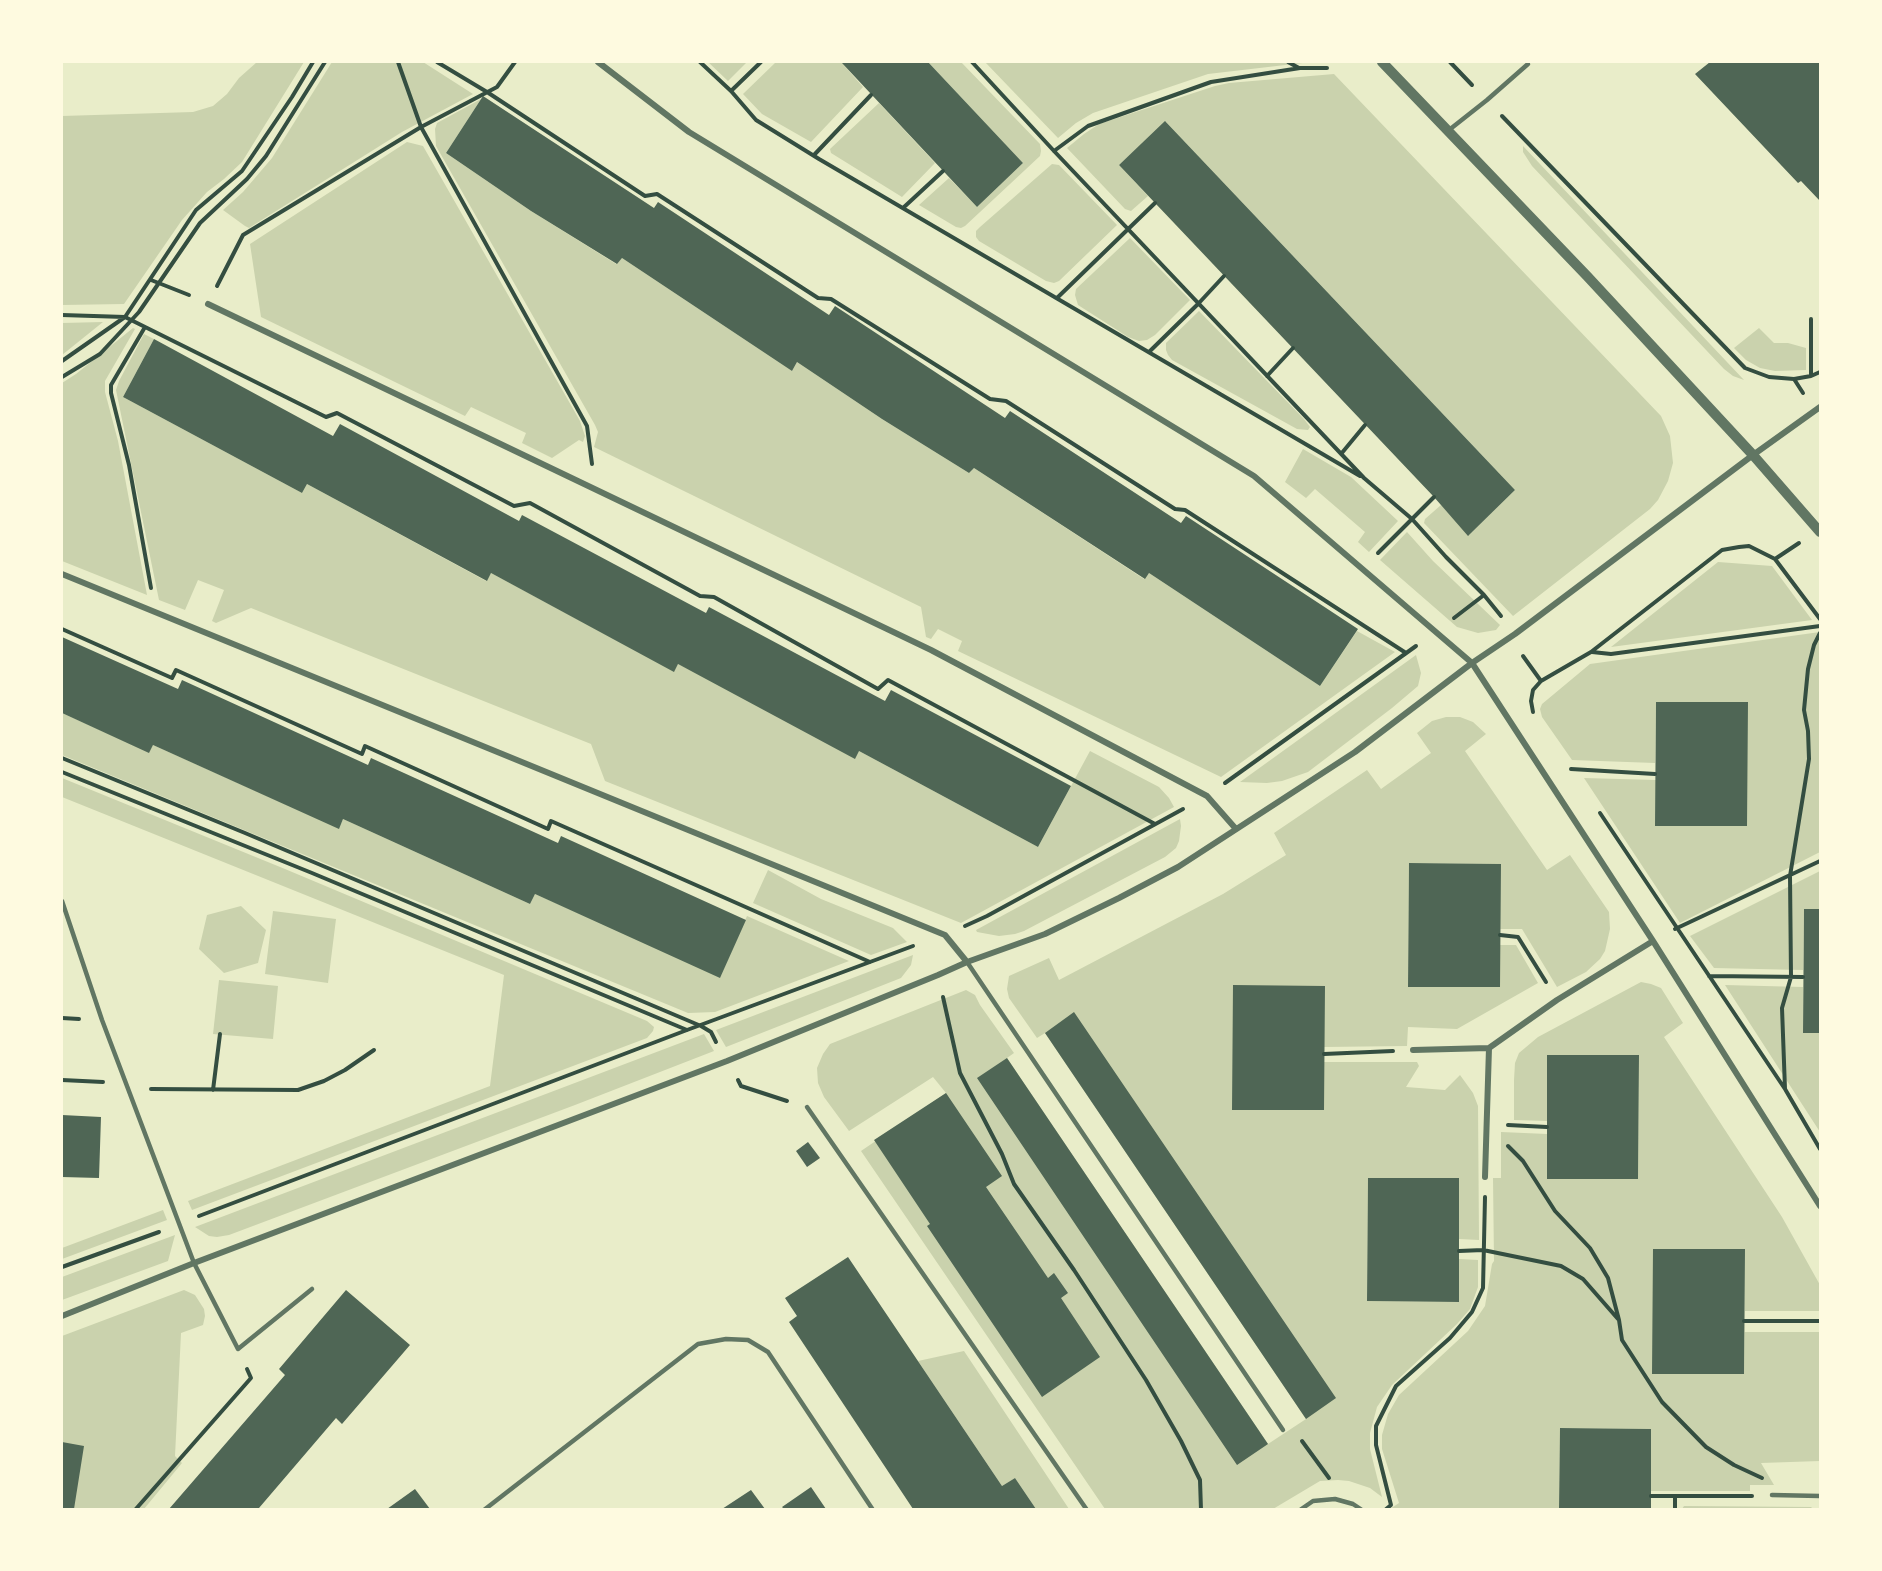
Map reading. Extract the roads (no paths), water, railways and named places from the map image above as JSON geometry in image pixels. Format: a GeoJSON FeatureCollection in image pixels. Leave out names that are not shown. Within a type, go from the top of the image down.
{"type":"FeatureCollection","features":[{"type":"Feature","properties":{"kind":"street"},"geometry":{"type":"LineString","coordinates":[[598,62],[689,132],[1254,476],[1472,663],[1653,941],[1821,1206]]}},
{"type":"Feature","properties":{"kind":"street"},"geometry":{"type":"LineString","coordinates":[[1382,62],[1587,276],[1821,532]]}},
{"type":"Feature","properties":{"kind":"street"},"geometry":{"type":"LineString","coordinates":[[208,304],[932,650],[1206,796],[1236,829]]}},
{"type":"Feature","properties":{"kind":"street"},"geometry":{"type":"LineString","coordinates":[[62,1316],[194,1263],[727,1062],[967,962],[1045,934],[1119,898],[1178,867],[1355,752],[1472,663],[1821,407]]}},
{"type":"Feature","properties":{"kind":"street"},"geometry":{"type":"LineString","coordinates":[[62,574],[945,935],[967,962]]}},
{"type":"Feature","properties":{"kind":"street"},"geometry":{"type":"LineString","coordinates":[[1413,1050],[1489,1048],[1557,1000],[1653,941]]}},
{"type":"Feature","properties":{"kind":"street"},"geometry":{"type":"LineString","coordinates":[[1485,1177],[1489,1048]]}},
{"type":"Feature","properties":{"kind":"lane"},"geometry":{"type":"LineString","coordinates":[[1448,130],[1528,64]]}},
{"type":"Feature","properties":{"kind":"lane"},"geometry":{"type":"LineString","coordinates":[[62,902],[102,1020],[194,1263],[238,1349],[312,1289]]}},
{"type":"Feature","properties":{"kind":"lane"},"geometry":{"type":"LineString","coordinates":[[967,962],[1283,1430]]}},
{"type":"Feature","properties":{"kind":"lane"},"geometry":{"type":"LineString","coordinates":[[807,1107],[1087,1509]]}},
{"type":"Feature","properties":{"kind":"lane"},"geometry":{"type":"LineString","coordinates":[[484,1509],[699,1344],[726,1339],[748,1340],[768,1352],[873,1509]]}},
{"type":"Feature","properties":{"kind":"lane"},"geometry":{"type":"LineString","coordinates":[[1772,1495],[1821,1496]]}},
{"type":"Feature","properties":{"kind":"lane"},"geometry":{"type":"LineString","coordinates":[[1300,1509],[1313,1501],[1335,1499],[1362,1509]]}}]}
